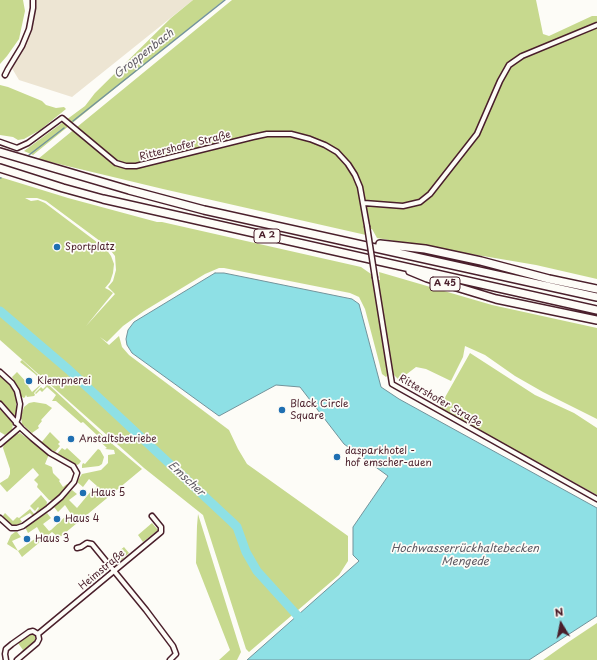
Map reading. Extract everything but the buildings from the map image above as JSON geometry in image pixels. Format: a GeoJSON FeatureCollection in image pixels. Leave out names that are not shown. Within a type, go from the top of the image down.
{"type":"FeatureCollection","features":[{"type":"Feature","properties":{"kind":"highway","name":"A 2"},"geometry":{"type":"LineString","coordinates":[[0,152],[129,190],[204,210],[350,241],[597,297]]}},
{"type":"Feature","properties":{"kind":"highway","name":"A 2"},"geometry":{"type":"LineString","coordinates":[[0,168],[103,199],[597,310]]}},
{"type":"Feature","properties":{"kind":"highway"},"geometry":{"type":"LineString","coordinates":[[350,241],[425,249],[481,261],[597,290]]}},
{"type":"Feature","properties":{"kind":"highway","name":"A 45"},"geometry":{"type":"LineString","coordinates":[[395,265],[426,278],[496,299],[579,316]]}},
{"type":"Feature","properties":{"kind":"highway"},"geometry":{"type":"LineString","coordinates":[[579,316],[597,320]]}},
{"type":"Feature","properties":{"kind":"highway"},"geometry":{"type":"LineString","coordinates":[[579,316],[597,324]]}},
{"type":"Feature","properties":{"kind":"street"},"geometry":{"type":"LineString","coordinates":[[5,75],[22,46],[29,29],[33,0]]}},
{"type":"Feature","properties":{"kind":"street"},"geometry":{"type":"LineString","coordinates":[[364,203],[403,206],[420,202],[430,194],[478,134],[500,81],[509,65],[522,56],[597,25]]}},
{"type":"Feature","properties":{"kind":"street","name":"Rittershofer Straße"},"geometry":{"type":"LineString","coordinates":[[0,142],[17,148],[28,143],[62,118],[116,163],[126,166],[136,166],[267,134],[291,134],[310,139],[337,152],[348,164],[355,175],[364,203],[392,384],[597,499]]}},
{"type":"Feature","properties":{"kind":"street"},"geometry":{"type":"LineString","coordinates":[[0,372],[12,383],[17,391],[20,404],[16,423]]}},
{"type":"Feature","properties":{"kind":"street"},"geometry":{"type":"LineString","coordinates":[[0,404],[20,427],[50,453],[75,468],[77,471],[77,477],[57,501],[23,526],[15,529],[12,528],[0,518]]}},
{"type":"Feature","properties":{"kind":"street"},"geometry":{"type":"LineString","coordinates":[[0,444],[20,427]]}},
{"type":"Feature","properties":{"kind":"street","name":"Heimstraße"},"geometry":{"type":"LineString","coordinates":[[38,634],[161,532],[161,526],[152,516]]}},
{"type":"Feature","properties":{"kind":"street"},"geometry":{"type":"LineString","coordinates":[[77,548],[87,543],[92,544],[114,570],[173,646],[176,654],[170,660]]}},
{"type":"Feature","properties":{"kind":"street","name":"Heimstraße"},"geometry":{"type":"LineString","coordinates":[[7,660],[5,654],[6,649],[28,632],[33,631],[38,634]]}},
{"type":"Feature","properties":{"kind":"street","name":"Heimstraße"},"geometry":{"type":"LineString","coordinates":[[17,660],[37,644],[39,639],[38,634]]}},
{"type":"Feature","properties":{"kind":"shaded area"},"geometry":{"type":"Polygon","coordinates":[[[33,0],[193,0],[72,97],[19,80],[10,65],[29,29],[33,0]]]}},
{"type":"Feature","properties":{"kind":"green space"},"geometry":{"type":"Polygon","coordinates":[[[0,0],[23,0],[25,11],[19,39],[0,64],[0,0]]]}},
{"type":"Feature","properties":{"kind":"green space"},"geometry":{"type":"Polygon","coordinates":[[[193,0],[224,0],[33,155],[24,151],[85,106],[95,93],[171,18],[193,0]]]}},
{"type":"Feature","properties":{"kind":"green space"},"geometry":{"type":"Polygon","coordinates":[[[232,0],[536,0],[543,34],[549,36],[592,16],[597,16],[597,279],[536,265],[377,238],[372,229],[366,231],[366,235],[38,159],[232,0]]]}},
{"type":"Feature","properties":{"kind":"green space"},"geometry":{"type":"Polygon","coordinates":[[[0,85],[42,101],[46,105],[56,108],[64,107],[66,109],[40,130],[24,139],[18,140],[13,137],[0,135],[0,85]]]}},
{"type":"Feature","properties":{"kind":"green space"},"geometry":{"type":"Polygon","coordinates":[[[0,177],[68,198],[157,222],[361,267],[371,274],[372,280],[380,280],[379,272],[492,305],[597,328],[597,419],[543,392],[515,376],[485,355],[465,346],[463,357],[451,381],[426,369],[416,367],[399,380],[392,373],[386,377],[382,374],[365,309],[359,297],[350,293],[224,268],[219,268],[205,274],[144,311],[123,326],[107,342],[100,337],[109,345],[119,336],[122,347],[129,355],[229,430],[247,464],[348,536],[348,561],[339,575],[249,652],[246,649],[203,515],[144,468],[0,340],[0,177]],[[25,198],[31,201],[38,200],[45,203],[106,249],[111,256],[114,264],[113,273],[110,282],[105,288],[113,293],[86,326],[115,294],[108,287],[113,281],[116,270],[115,256],[108,247],[46,201],[37,198],[25,198]]]}},
{"type":"Feature","properties":{"kind":"green space"},"geometry":{"type":"Polygon","coordinates":[[[470,353],[535,395],[574,413],[597,428],[597,495],[439,408],[470,353]]]}},
{"type":"Feature","properties":{"kind":"green space"},"geometry":{"type":"Polygon","coordinates":[[[22,360],[110,442],[142,469],[59,538],[52,532],[22,557],[18,551],[36,538],[37,539],[42,536],[37,527],[28,533],[25,527],[47,513],[51,518],[43,524],[49,531],[66,516],[67,517],[71,514],[65,505],[58,512],[54,507],[72,490],[77,494],[69,500],[77,508],[97,486],[89,479],[83,487],[77,482],[82,474],[101,470],[108,463],[108,455],[115,454],[114,450],[105,449],[107,448],[97,439],[99,437],[83,422],[81,423],[56,401],[52,401],[56,395],[47,387],[42,392],[40,390],[36,394],[35,393],[41,387],[43,389],[46,386],[35,374],[20,362],[22,360]]]}},
{"type":"Feature","properties":{"kind":"green space"},"geometry":{"type":"Polygon","coordinates":[[[17,372],[29,385],[28,386],[32,392],[41,385],[34,393],[34,396],[27,397],[26,395],[24,398],[20,396],[18,388],[12,377],[17,372]]]}},
{"type":"Feature","properties":{"kind":"green space"},"geometry":{"type":"Polygon","coordinates":[[[0,376],[14,391],[16,397],[16,416],[13,415],[0,401],[0,376]]]}},
{"type":"Feature","properties":{"kind":"green space"},"geometry":{"type":"Polygon","coordinates":[[[34,402],[46,404],[52,408],[41,420],[42,421],[38,426],[39,428],[32,433],[22,424],[21,416],[24,407],[29,403],[34,402]]]}},
{"type":"Feature","properties":{"kind":"green space"},"geometry":{"type":"Polygon","coordinates":[[[0,408],[6,413],[13,424],[12,430],[5,435],[0,432],[0,408]]]}},
{"type":"Feature","properties":{"kind":"green space"},"geometry":{"type":"Polygon","coordinates":[[[50,432],[60,442],[58,444],[60,446],[55,452],[41,443],[50,432]]]}},
{"type":"Feature","properties":{"kind":"green space"},"geometry":{"type":"Polygon","coordinates":[[[20,433],[49,454],[45,464],[52,467],[53,473],[60,480],[59,481],[63,487],[67,484],[69,485],[54,501],[49,500],[37,487],[38,484],[34,480],[39,475],[33,468],[7,492],[0,484],[8,478],[10,474],[10,469],[3,448],[4,444],[12,436],[20,433]]]}},
{"type":"Feature","properties":{"kind":"green space"},"geometry":{"type":"Polygon","coordinates":[[[62,448],[65,450],[67,448],[81,461],[79,464],[77,465],[57,454],[62,448]]]}},
{"type":"Feature","properties":{"kind":"green space"},"geometry":{"type":"Polygon","coordinates":[[[98,449],[104,457],[102,464],[99,466],[82,468],[83,463],[85,464],[98,449]]]}},
{"type":"Feature","properties":{"kind":"green space"},"geometry":{"type":"Polygon","coordinates":[[[41,495],[47,502],[46,507],[37,513],[38,507],[35,511],[30,506],[41,495]]]}},
{"type":"Feature","properties":{"kind":"green space"},"geometry":{"type":"Polygon","coordinates":[[[30,509],[35,515],[33,516],[30,513],[20,519],[22,522],[15,526],[9,524],[2,517],[5,513],[13,521],[30,509]]]}},
{"type":"Feature","properties":{"kind":"green space"},"geometry":{"type":"Polygon","coordinates":[[[198,514],[241,652],[237,660],[219,660],[230,650],[196,563],[198,514]]]}},
{"type":"Feature","properties":{"kind":"green space"},"geometry":{"type":"Polygon","coordinates":[[[152,523],[158,530],[143,542],[138,535],[152,523]]]}},
{"type":"Feature","properties":{"kind":"green space"},"geometry":{"type":"Polygon","coordinates":[[[15,532],[17,532],[21,537],[12,541],[18,551],[7,544],[11,535],[15,532]]]}},
{"type":"Feature","properties":{"kind":"green space"},"geometry":{"type":"Polygon","coordinates":[[[124,547],[129,553],[113,566],[108,560],[124,547]]]}},
{"type":"Feature","properties":{"kind":"green space"},"geometry":{"type":"Polygon","coordinates":[[[597,623],[597,660],[543,660],[567,643],[597,623]]]}},
{"type":"Feature","properties":{"kind":"green space"},"geometry":{"type":"Polygon","coordinates":[[[31,633],[35,636],[36,642],[22,654],[21,652],[23,650],[18,643],[16,645],[14,644],[31,633]]]}},
{"type":"Feature","properties":{"kind":"water","name":"Hochwasserrückhaltebecken Mengede"},"geometry":{"type":"Polygon","coordinates":[[[215,273],[224,273],[352,299],[359,304],[381,387],[399,399],[597,508],[597,616],[529,660],[247,660],[359,561],[353,555],[353,527],[388,476],[344,444],[300,387],[276,385],[219,416],[132,353],[127,345],[126,339],[128,330],[134,322],[215,273]]]}},
{"type":"Feature","properties":{"kind":"waterway","name":"Groppenbach"},"geometry":{"type":"LineString","coordinates":[[73,121],[225,0]]}},
{"type":"Feature","properties":{"kind":"waterway","name":"Groppenbach"},"geometry":{"type":"LineString","coordinates":[[29,155],[64,128]]}},
{"type":"Feature","properties":{"kind":"waterway","name":"Emscher"},"geometry":{"type":"LineString","coordinates":[[0,311],[69,370],[237,527],[246,552],[257,571],[305,624]]}},
{"type":"Feature","properties":{"kind":"place","name":"Sportplatz"},"geometry":{"type":"Point","coordinates":[57,247]}},
{"type":"Feature","properties":{"kind":"place","name":"Klempnerei"},"geometry":{"type":"Point","coordinates":[29,381]}},
{"type":"Feature","properties":{"kind":"place","name":"Black Circle Square"},"geometry":{"type":"Point","coordinates":[282,410]}},
{"type":"Feature","properties":{"kind":"place","name":"Anstaltsbetriebe"},"geometry":{"type":"Point","coordinates":[71,439]}},
{"type":"Feature","properties":{"kind":"place","name":"dasparkhotel - hof emscher-auen"},"geometry":{"type":"Point","coordinates":[337,457]}},
{"type":"Feature","properties":{"kind":"place","name":"Haus 5"},"geometry":{"type":"Point","coordinates":[83,493]}},
{"type":"Feature","properties":{"kind":"place","name":"Haus 4"},"geometry":{"type":"Point","coordinates":[57,519]}},
{"type":"Feature","properties":{"kind":"place","name":"Haus 3"},"geometry":{"type":"Point","coordinates":[27,539]}}]}
